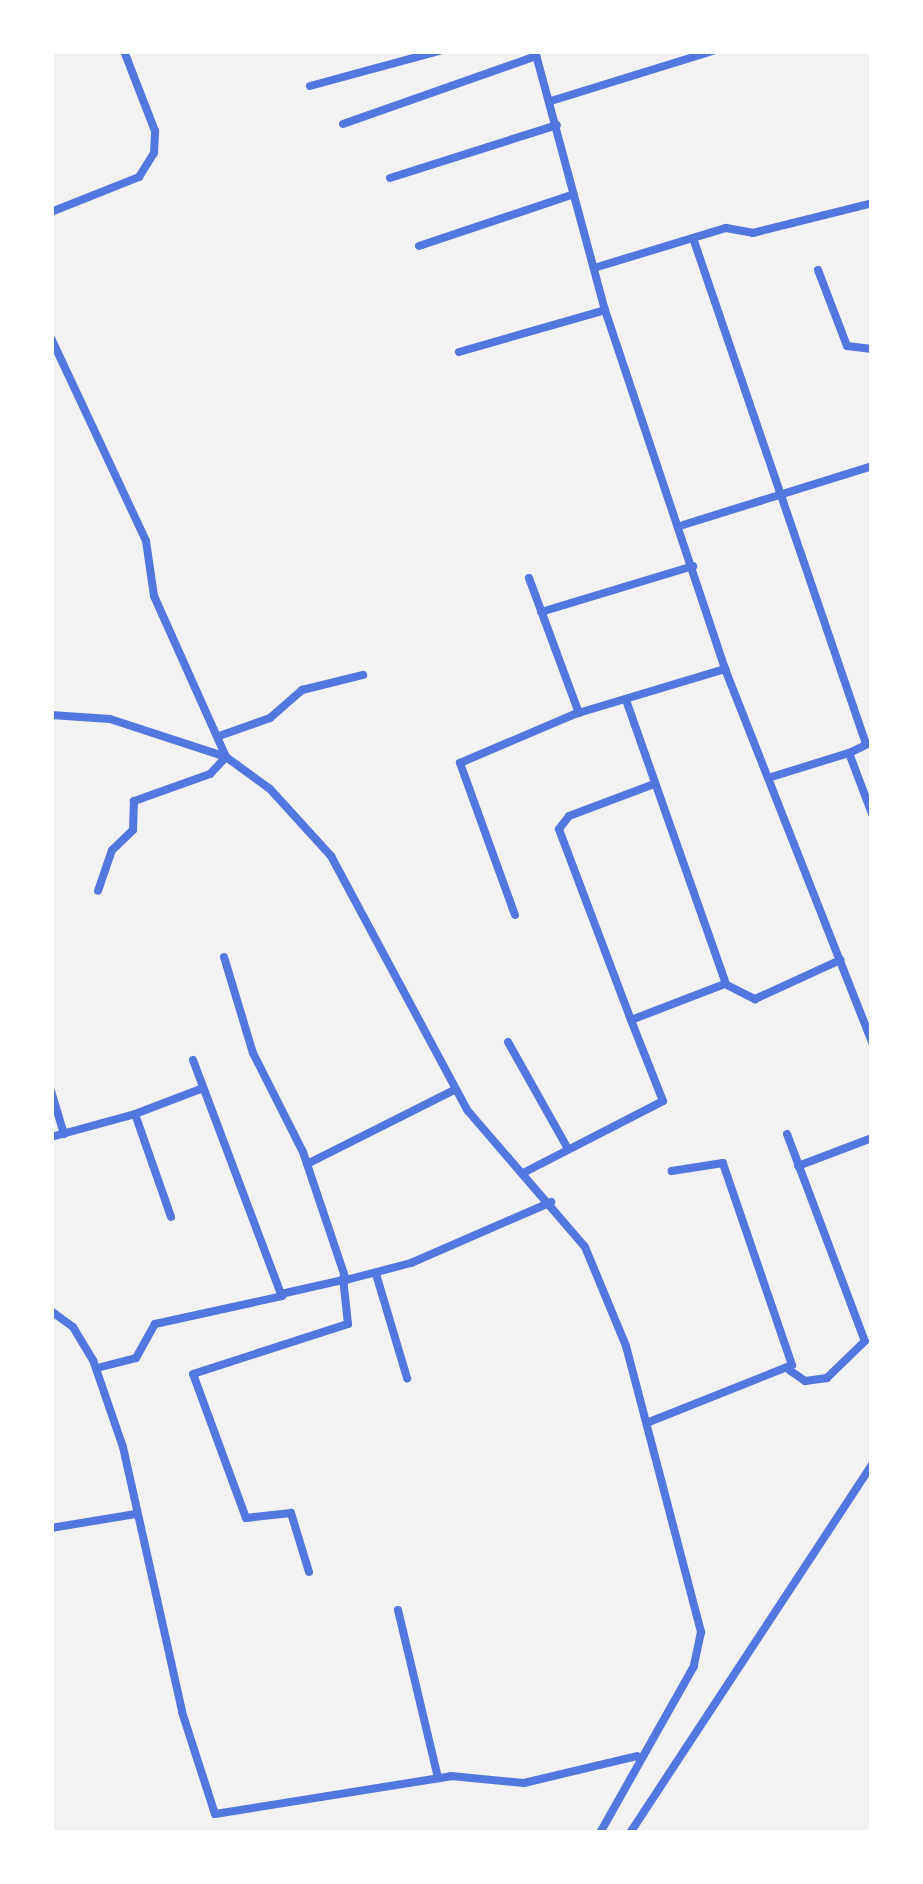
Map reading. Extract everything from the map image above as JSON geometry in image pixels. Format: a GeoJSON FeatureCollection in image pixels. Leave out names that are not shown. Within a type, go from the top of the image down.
{"type":"FeatureCollection","features":[{"type":"Feature","properties":{"kind":"street"},"geometry":{"type":"LineString","coordinates":[[51,212],[139,177],[154,152],[155,131],[124,51]]}},
{"type":"Feature","properties":{"kind":"street"},"geometry":{"type":"LineString","coordinates":[[310,86],[439,51]]}},
{"type":"Feature","properties":{"kind":"street"},"geometry":{"type":"LineString","coordinates":[[551,100],[713,51]]}},
{"type":"Feature","properties":{"kind":"street"},"geometry":{"type":"LineString","coordinates":[[343,124],[536,54],[604,310],[683,525],[725,669],[872,1043]]}},
{"type":"Feature","properties":{"kind":"street"},"geometry":{"type":"LineString","coordinates":[[390,178],[557,125]]}},
{"type":"Feature","properties":{"kind":"street"},"geometry":{"type":"LineString","coordinates":[[418,245],[574,194]]}},
{"type":"Feature","properties":{"kind":"street"},"geometry":{"type":"LineString","coordinates":[[594,268],[726,228],[765,231],[872,203]]}},
{"type":"Feature","properties":{"kind":"street"},"geometry":{"type":"LineString","coordinates":[[693,238],[869,743],[768,778]]}},
{"type":"Feature","properties":{"kind":"street"},"geometry":{"type":"LineString","coordinates":[[818,270],[847,346],[872,349]]}},
{"type":"Feature","properties":{"kind":"street"},"geometry":{"type":"LineString","coordinates":[[459,352],[604,310]]}},
{"type":"Feature","properties":{"kind":"street"},"geometry":{"type":"LineString","coordinates":[[51,338],[56,361],[146,541],[154,596],[226,757]]}},
{"type":"Feature","properties":{"kind":"street"},"geometry":{"type":"LineString","coordinates":[[683,525],[872,466]]}},
{"type":"Feature","properties":{"kind":"street"},"geometry":{"type":"LineString","coordinates":[[541,612],[693,566]]}},
{"type":"Feature","properties":{"kind":"street"},"geometry":{"type":"LineString","coordinates":[[529,578],[579,713]]}},
{"type":"Feature","properties":{"kind":"street"},"geometry":{"type":"LineString","coordinates":[[515,915],[458,766],[579,713],[725,669]]}},
{"type":"Feature","properties":{"kind":"street"},"geometry":{"type":"LineString","coordinates":[[219,736],[270,718],[302,690],[363,675]]}},
{"type":"Feature","properties":{"kind":"street"},"geometry":{"type":"LineString","coordinates":[[626,700],[726,984],[748,1000],[840,959]]}},
{"type":"Feature","properties":{"kind":"street"},"geometry":{"type":"LineString","coordinates":[[51,715],[110,719],[226,757],[256,776],[331,856],[454,1090],[551,1202],[603,1285],[649,1422],[701,1632],[685,1683],[638,1756],[604,1832]]}},
{"type":"Feature","properties":{"kind":"street"},"geometry":{"type":"LineString","coordinates":[[849,753],[872,814]]}},
{"type":"Feature","properties":{"kind":"street"},"geometry":{"type":"LineString","coordinates":[[98,891],[112,850],[133,830],[134,801],[210,774],[226,757]]}},
{"type":"Feature","properties":{"kind":"street"},"geometry":{"type":"LineString","coordinates":[[525,1172],[663,1101],[559,830],[569,815],[655,784]]}},
{"type":"Feature","properties":{"kind":"street"},"geometry":{"type":"LineString","coordinates":[[224,957],[253,1053],[307,1164],[343,1278],[349,1324],[194,1374],[246,1518],[292,1514],[309,1572]]}},
{"type":"Feature","properties":{"kind":"street"},"geometry":{"type":"LineString","coordinates":[[631,1020],[726,984]]}},
{"type":"Feature","properties":{"kind":"street"},"geometry":{"type":"LineString","coordinates":[[508,1042],[567,1147]]}},
{"type":"Feature","properties":{"kind":"street"},"geometry":{"type":"LineString","coordinates":[[193,1060],[282,1296]]}},
{"type":"Feature","properties":{"kind":"street"},"geometry":{"type":"LineString","coordinates":[[51,1136],[135,1114],[203,1088]]}},
{"type":"Feature","properties":{"kind":"street"},"geometry":{"type":"LineString","coordinates":[[307,1164],[454,1090]]}},
{"type":"Feature","properties":{"kind":"street"},"geometry":{"type":"LineString","coordinates":[[51,1091],[64,1134]]}},
{"type":"Feature","properties":{"kind":"street"},"geometry":{"type":"LineString","coordinates":[[135,1114],[171,1217]]}},
{"type":"Feature","properties":{"kind":"street"},"geometry":{"type":"LineString","coordinates":[[672,1171],[714,1162],[726,1168],[789,1370],[806,1381],[827,1378],[860,1350],[868,1330],[788,1134]]}},
{"type":"Feature","properties":{"kind":"street"},"geometry":{"type":"LineString","coordinates":[[798,1166],[872,1138]]}},
{"type":"Feature","properties":{"kind":"street"},"geometry":{"type":"LineString","coordinates":[[97,1368],[136,1358],[155,1324],[376,1274],[551,1202]]}},
{"type":"Feature","properties":{"kind":"street"},"geometry":{"type":"LineString","coordinates":[[376,1274],[407,1378]]}},
{"type":"Feature","properties":{"kind":"street"},"geometry":{"type":"LineString","coordinates":[[51,1312],[73,1327],[97,1368],[215,1814],[438,1778],[484,1774],[524,1783],[638,1756]]}},
{"type":"Feature","properties":{"kind":"street"},"geometry":{"type":"LineString","coordinates":[[649,1422],[789,1370]]}},
{"type":"Feature","properties":{"kind":"street"},"geometry":{"type":"LineString","coordinates":[[630,1833],[872,1464]]}},
{"type":"Feature","properties":{"kind":"street"},"geometry":{"type":"LineString","coordinates":[[51,1528],[136,1514]]}},
{"type":"Feature","properties":{"kind":"street"},"geometry":{"type":"LineString","coordinates":[[398,1610],[438,1778]]}}]}
